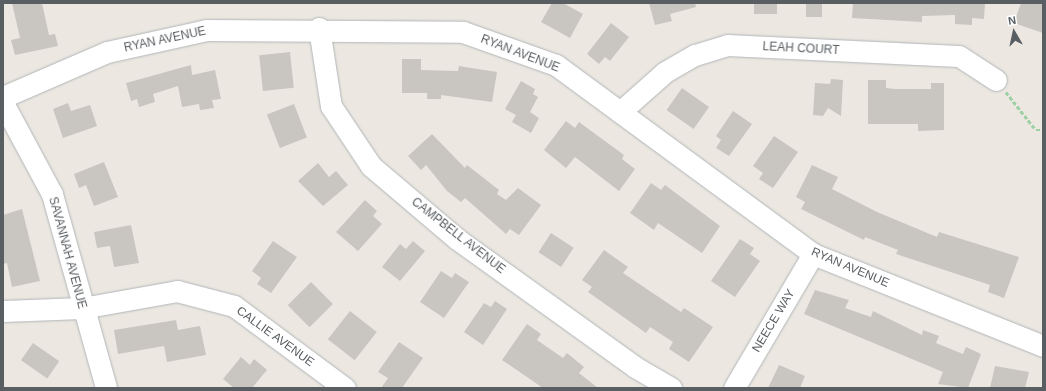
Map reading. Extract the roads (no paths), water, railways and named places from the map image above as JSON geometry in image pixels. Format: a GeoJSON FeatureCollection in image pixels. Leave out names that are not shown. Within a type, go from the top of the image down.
{"type":"FeatureCollection","features":[{"type":"Feature","properties":{"kind":"street","name":"RYAN AVENUE"},"geometry":{"type":"LineString","coordinates":[[3,98],[107,52],[206,30],[319,28],[462,32],[556,65],[814,254],[1043,346]]}},
{"type":"Feature","properties":{"kind":"street","name":"CAMPBELL AVENUE"},"geometry":{"type":"LineString","coordinates":[[319,28],[331,106],[371,166],[458,239],[635,367],[671,388]]}},
{"type":"Feature","properties":{"kind":"street","name":"LEAH COURT"},"geometry":{"type":"LineString","coordinates":[[620,112],[665,72],[694,55],[727,45],[959,56],[996,80]]}},
{"type":"Feature","properties":{"kind":"street","name":"SAVANNAH AVENUE"},"geometry":{"type":"LineString","coordinates":[[3,104],[52,194],[82,308],[106,388]]}},
{"type":"Feature","properties":{"kind":"street","name":"NEECE WAY"},"geometry":{"type":"LineString","coordinates":[[734,388],[814,254]]}},
{"type":"Feature","properties":{"kind":"street","name":"CALLIE AVENUE"},"geometry":{"type":"LineString","coordinates":[[3,311],[82,308],[177,291],[234,306],[345,388]]}}]}
